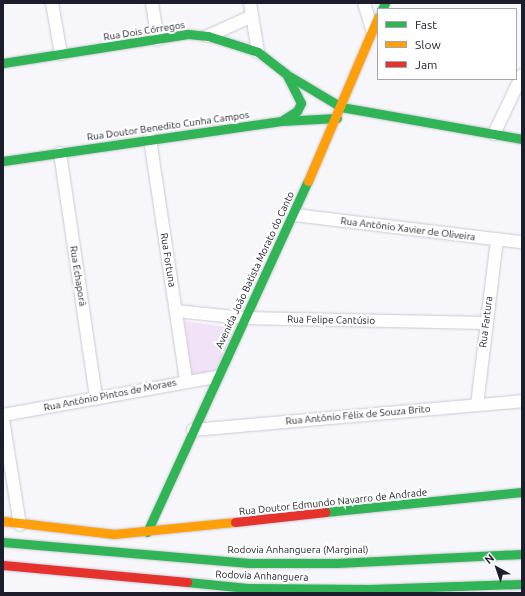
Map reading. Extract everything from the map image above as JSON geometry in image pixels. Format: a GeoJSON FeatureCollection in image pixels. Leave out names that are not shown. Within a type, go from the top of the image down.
{"type":"FeatureCollection","features":[{"type":"Feature","properties":{"kind":"main road","name":"Avenida João Batista Morato do Canto"},"geometry":{"type":"LineString","coordinates":[[147,532],[244,318],[294,215],[337,118],[377,19]]}},
{"type":"Feature","properties":{"kind":"main road","name":"Rua Dois Córregos"},"geometry":{"type":"LineString","coordinates":[[3,63],[158,40],[188,34],[208,36],[258,52],[286,74],[341,107]]}},
{"type":"Feature","properties":{"kind":"main road"},"geometry":{"type":"LineString","coordinates":[[286,74],[311,119]]}},
{"type":"Feature","properties":{"kind":"main road"},"geometry":{"type":"LineString","coordinates":[[281,121],[297,111],[301,103],[320,94]]}},
{"type":"Feature","properties":{"kind":"main road"},"geometry":{"type":"LineString","coordinates":[[341,107],[522,139]]}},
{"type":"Feature","properties":{"kind":"main road","name":"Rua Doutor Benedito Cunha Campos"},"geometry":{"type":"LineString","coordinates":[[3,161],[281,121],[337,118]]}},
{"type":"Feature","properties":{"kind":"main road","name":"Rua Doutor Edmundo Navarro de Andrade"},"geometry":{"type":"LineString","coordinates":[[3,522],[106,534],[147,532],[522,492]]}},
{"type":"Feature","properties":{"kind":"main road","name":"Rodovia Anhanguera (Marginal)"},"geometry":{"type":"LineString","coordinates":[[3,542],[249,563],[522,554]]}},
{"type":"Feature","properties":{"kind":"main road","name":"Rodovia Anhanguera"},"geometry":{"type":"LineString","coordinates":[[3,565],[248,588],[369,589],[522,584]]}},
{"type":"Feature","properties":{"kind":"street"},"geometry":{"type":"LineString","coordinates":[[52,3],[61,54]]}},
{"type":"Feature","properties":{"kind":"street"},"geometry":{"type":"LineString","coordinates":[[152,3],[158,40]]}},
{"type":"Feature","properties":{"kind":"street"},"geometry":{"type":"LineString","coordinates":[[250,3],[258,52]]}},
{"type":"Feature","properties":{"kind":"street"},"geometry":{"type":"LineString","coordinates":[[364,3],[372,29]]}},
{"type":"Feature","properties":{"kind":"street"},"geometry":{"type":"LineString","coordinates":[[208,36],[252,16]]}},
{"type":"Feature","properties":{"kind":"street"},"geometry":{"type":"LineString","coordinates":[[494,134],[522,75]]}},
{"type":"Feature","properties":{"kind":"street","name":"Rua Fortuna"},"geometry":{"type":"LineString","coordinates":[[150,139],[186,381]]}},
{"type":"Feature","properties":{"kind":"street","name":"Rua Echaporã"},"geometry":{"type":"LineString","coordinates":[[60,153],[96,398]]}},
{"type":"Feature","properties":{"kind":"street","name":"Rua Antônio Xavier de Oliveira"},"geometry":{"type":"LineString","coordinates":[[294,215],[522,242]]}},
{"type":"Feature","properties":{"kind":"street","name":"Rua Fartura"},"geometry":{"type":"LineString","coordinates":[[476,405],[497,240]]}},
{"type":"Feature","properties":{"kind":"street","name":"Rua Felipe Cantúsio"},"geometry":{"type":"LineString","coordinates":[[176,310],[244,318],[486,323]]}},
{"type":"Feature","properties":{"kind":"street","name":"Rua Antônio Pintos de Moraes"},"geometry":{"type":"LineString","coordinates":[[3,415],[186,381],[217,377]]}},
{"type":"Feature","properties":{"kind":"street","name":"Rua Antônio Félix de Souza Brito"},"geometry":{"type":"LineString","coordinates":[[193,430],[522,401]]}},
{"type":"Feature","properties":{"kind":"street"},"geometry":{"type":"LineString","coordinates":[[3,419],[20,525]]}},
{"type":"Feature","properties":{"kind":"shaded area"},"geometry":{"type":"Polygon","coordinates":[[[184,321],[235,328],[215,373],[192,377],[184,321]]]}},
{"type":"Feature","properties":{"kind":"traffic: fast"},"geometry":{"type":"LineString","coordinates":[[382,8],[385,3]]}},
{"type":"Feature","properties":{"kind":"traffic: fast"},"geometry":{"type":"LineString","coordinates":[[3,63],[188,34],[208,36],[258,52],[286,74],[341,107],[522,139]]}},
{"type":"Feature","properties":{"kind":"traffic: fast"},"geometry":{"type":"LineString","coordinates":[[281,121],[297,111],[301,103],[287,76]]}},
{"type":"Feature","properties":{"kind":"traffic: fast"},"geometry":{"type":"LineString","coordinates":[[3,161],[281,121],[337,118]]}},
{"type":"Feature","properties":{"kind":"traffic: fast"},"geometry":{"type":"LineString","coordinates":[[147,532],[308,181]]}},
{"type":"Feature","properties":{"kind":"traffic: fast"},"geometry":{"type":"LineString","coordinates":[[325,512],[522,492]]}},
{"type":"Feature","properties":{"kind":"traffic: fast"},"geometry":{"type":"LineString","coordinates":[[3,542],[249,563],[337,563],[522,554]]}},
{"type":"Feature","properties":{"kind":"traffic: fast"},"geometry":{"type":"LineString","coordinates":[[187,582],[248,588],[369,589],[522,584]]}},
{"type":"Feature","properties":{"kind":"traffic: slow"},"geometry":{"type":"LineString","coordinates":[[308,181],[377,19]]}},
{"type":"Feature","properties":{"kind":"traffic: slow"},"geometry":{"type":"LineString","coordinates":[[3,521],[114,534],[235,522]]}},
{"type":"Feature","properties":{"kind":"traffic: jam"},"geometry":{"type":"LineString","coordinates":[[235,522],[325,512]]}},
{"type":"Feature","properties":{"kind":"traffic: jam"},"geometry":{"type":"LineString","coordinates":[[3,565],[187,582]]}}]}
